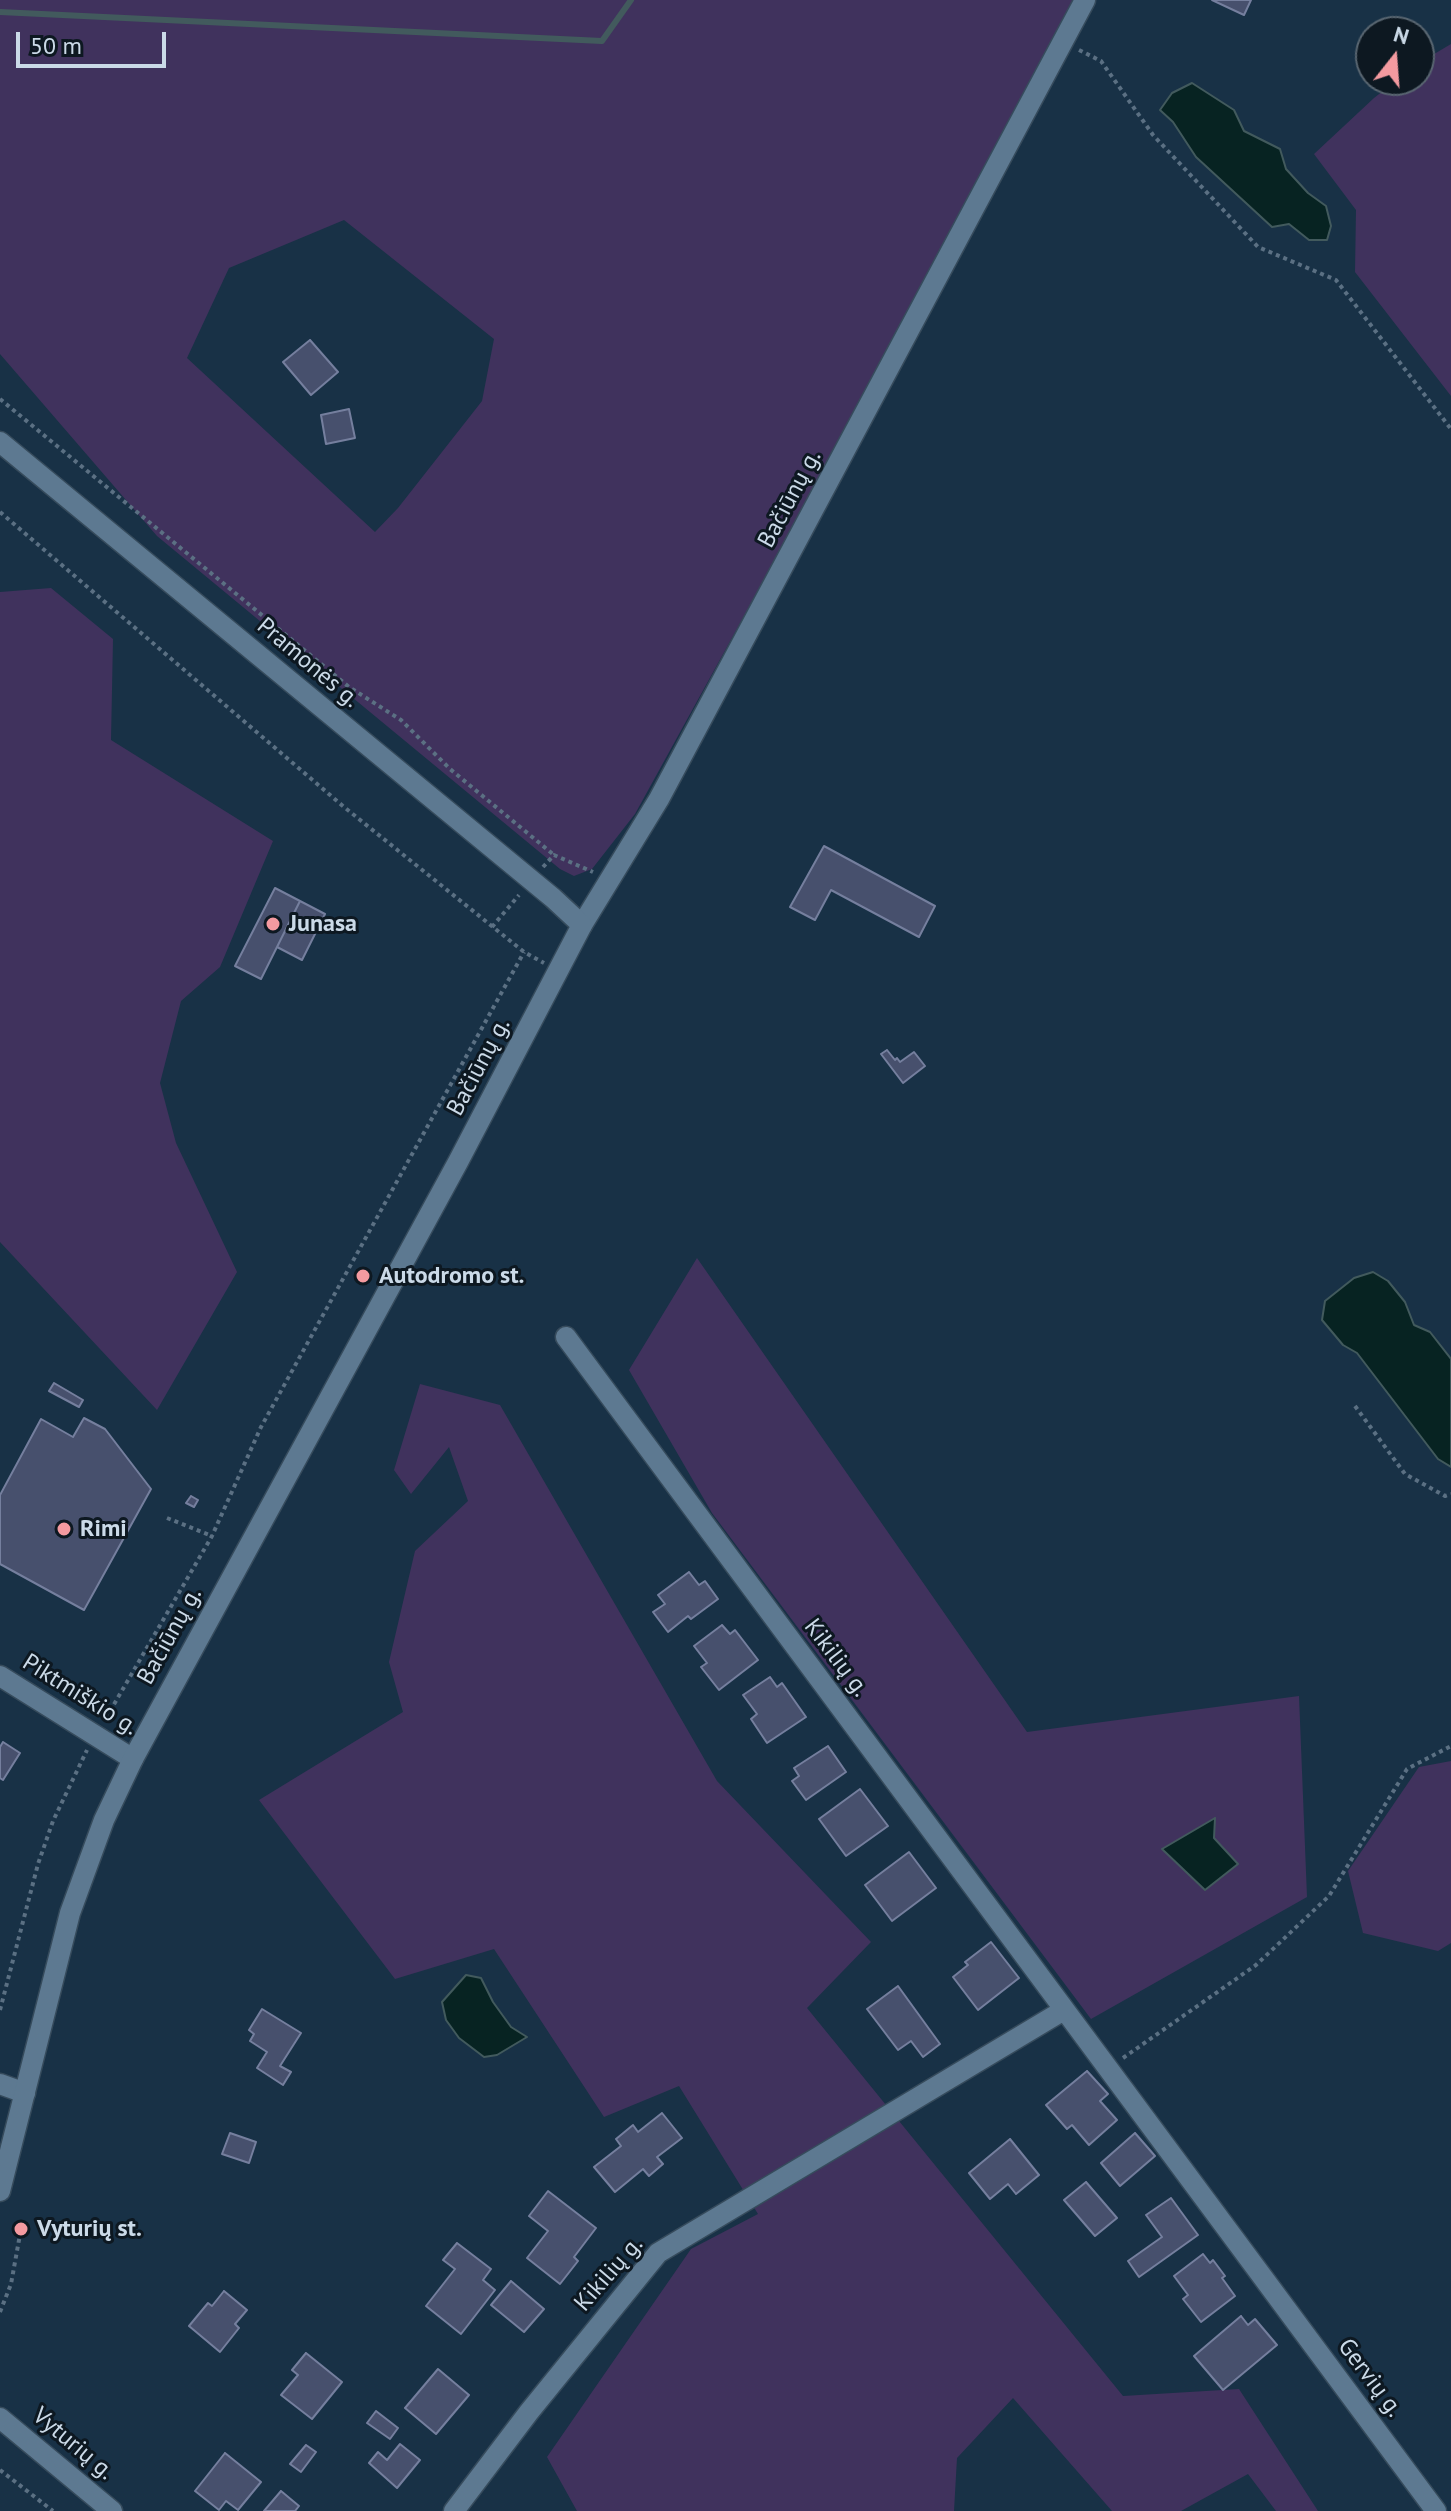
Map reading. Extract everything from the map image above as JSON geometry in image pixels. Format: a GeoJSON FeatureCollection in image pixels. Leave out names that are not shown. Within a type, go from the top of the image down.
{"type":"FeatureCollection","features":[{"type":"Feature","properties":{"kind":"street","name":"Bačiūnų g."},"geometry":{"type":"LineString","coordinates":[[0,2191],[74,1901],[104,1820],[133,1759],[560,972],[582,925],[659,799],[1085,0]]}},
{"type":"Feature","properties":{"kind":"street","name":"Pramonės g."},"geometry":{"type":"LineString","coordinates":[[0,442],[582,925]]}},
{"type":"Feature","properties":{"kind":"street","name":"Kikilių g."},"geometry":{"type":"LineString","coordinates":[[566,1337],[1262,2276]]}},
{"type":"Feature","properties":{"kind":"street","name":"Piktmiškio g."},"geometry":{"type":"LineString","coordinates":[[0,1676],[133,1759]]}},
{"type":"Feature","properties":{"kind":"street","name":"Kikilių g."},"geometry":{"type":"LineString","coordinates":[[454,2511],[529,2412],[658,2253],[1064,2010]]}},
{"type":"Feature","properties":{"kind":"street"},"geometry":{"type":"LineString","coordinates":[[0,2084],[25,2093]]}},
{"type":"Feature","properties":{"kind":"street","name":"Gervių g."},"geometry":{"type":"LineString","coordinates":[[1262,2276],[1436,2511]]}},
{"type":"Feature","properties":{"kind":"street","name":"Vyturių g."},"geometry":{"type":"LineString","coordinates":[[0,2418],[112,2511]]}},
{"type":"Feature","properties":{"kind":"path"},"geometry":{"type":"LineString","coordinates":[[1063,43],[1101,61],[1153,135],[1258,247],[1336,280],[1451,429]]}},
{"type":"Feature","properties":{"kind":"path"},"geometry":{"type":"LineString","coordinates":[[0,399],[349,687],[401,720],[450,769],[554,855]]}},
{"type":"Feature","properties":{"kind":"path"},"geometry":{"type":"LineString","coordinates":[[0,512],[344,807],[524,952],[560,972]]}},
{"type":"Feature","properties":{"kind":"path"},"geometry":{"type":"LineString","coordinates":[[0,2010],[38,1864],[53,1821],[95,1736],[212,1536],[261,1427],[524,952]]}},
{"type":"Feature","properties":{"kind":"path"},"geometry":{"type":"LineString","coordinates":[[1355,1406],[1405,1474],[1445,1496],[1451,1494]]}},
{"type":"Feature","properties":{"kind":"path"},"geometry":{"type":"LineString","coordinates":[[167,1518],[212,1536]]}},
{"type":"Feature","properties":{"kind":"path"},"geometry":{"type":"LineString","coordinates":[[1108,2068],[1256,1965],[1329,1896],[1407,1769],[1451,1746]]}},
{"type":"Feature","properties":{"kind":"path"},"geometry":{"type":"LineString","coordinates":[[0,2312],[11,2284],[21,2229]]}},
{"type":"Feature","properties":{"kind":"path"},"geometry":{"type":"LineString","coordinates":[[0,2470],[53,2511]]}},
{"type":"Feature","properties":{"kind":"shaded area"},"geometry":{"type":"Polygon","coordinates":[[[0,0],[1083,0],[635,814],[592,869],[574,876],[560,869],[157,536],[0,354],[0,0]],[[344,220],[229,268],[187,358],[375,532],[398,508],[482,401],[494,339],[344,220]]]}},
{"type":"Feature","properties":{"kind":"shaded area"},"geometry":{"type":"Polygon","coordinates":[[[1451,44],[1451,396],[1355,272],[1356,210],[1314,154],[1377,96],[1435,96],[1435,54],[1451,44]]]}},
{"type":"Feature","properties":{"kind":"shaded area"},"geometry":{"type":"Polygon","coordinates":[[[1192,83],[1234,110],[1244,131],[1280,149],[1286,169],[1308,193],[1326,206],[1331,226],[1327,240],[1309,240],[1289,224],[1272,227],[1196,157],[1173,122],[1160,110],[1172,93],[1192,83]]]}},
{"type":"Feature","properties":{"kind":"shaded area"},"geometry":{"type":"Polygon","coordinates":[[[51,588],[113,639],[111,740],[273,841],[220,967],[181,1001],[160,1083],[176,1143],[237,1272],[157,1410],[0,1242],[0,592],[51,588]]]}},
{"type":"Feature","properties":{"kind":"shaded area"},"geometry":{"type":"Polygon","coordinates":[[[697,1258],[1027,1732],[1299,1696],[1307,1897],[1091,2019],[712,1513],[629,1370],[697,1258]],[[1215,1819],[1162,1849],[1214,1838],[1215,1819]]]}},
{"type":"Feature","properties":{"kind":"shaded area"},"geometry":{"type":"Polygon","coordinates":[[[1373,1272],[1388,1281],[1405,1302],[1414,1325],[1430,1332],[1451,1359],[1451,1467],[1438,1459],[1357,1353],[1343,1345],[1322,1320],[1325,1301],[1354,1278],[1373,1272]]]}},
{"type":"Feature","properties":{"kind":"shaded area"},"geometry":{"type":"Polygon","coordinates":[[[420,1384],[500,1405],[717,1781],[871,1942],[807,2008],[1123,2396],[1239,2389],[1318,2511],[1276,2511],[1248,2474],[1181,2511],[1112,2511],[1013,2398],[957,2458],[954,2511],[577,2511],[547,2457],[691,2249],[758,2214],[679,2086],[604,2117],[494,1949],[395,1979],[259,1800],[403,1712],[389,1662],[415,1551],[468,1501],[449,1447],[411,1494],[394,1470],[420,1384]]]}},
{"type":"Feature","properties":{"kind":"shaded area"},"geometry":{"type":"Polygon","coordinates":[[[1451,1761],[1451,1943],[1438,1951],[1363,1933],[1348,1871],[1419,1767],[1451,1761]]]}},
{"type":"Feature","properties":{"kind":"shaded area"},"geometry":{"type":"Polygon","coordinates":[[[1215,1818],[1214,1838],[1238,1864],[1205,1890],[1162,1849],[1215,1818]]]}},
{"type":"Feature","properties":{"kind":"shaded area"},"geometry":{"type":"Polygon","coordinates":[[[466,1975],[481,1978],[511,2027],[527,2037],[497,2055],[484,2057],[459,2038],[446,2020],[442,2002],[466,1975]]]}},
{"type":"Feature","properties":{"kind":"building"},"geometry":{"type":"Polygon","coordinates":[[[1212,0],[1251,0],[1244,15],[1212,0]]]}},
{"type":"Feature","properties":{"kind":"building"},"geometry":{"type":"Polygon","coordinates":[[[310,340],[338,372],[311,395],[283,362],[310,340]]]}},
{"type":"Feature","properties":{"kind":"building"},"geometry":{"type":"Polygon","coordinates":[[[349,409],[355,438],[326,444],[321,415],[349,409]]]}},
{"type":"Feature","properties":{"kind":"building"},"geometry":{"type":"Polygon","coordinates":[[[824,846],[935,906],[919,937],[831,890],[815,920],[790,907],[824,846]]]}},
{"type":"Feature","properties":{"kind":"building","name":"Junasa"},"geometry":{"type":"Polygon","coordinates":[[[275,888],[300,901],[261,979],[235,966],[275,888]]]}},
{"type":"Feature","properties":{"kind":"building"},"geometry":{"type":"Polygon","coordinates":[[[300,901],[325,914],[302,960],[277,947],[300,901]]]}},
{"type":"Feature","properties":{"kind":"building"},"geometry":{"type":"Polygon","coordinates":[[[887,1050],[900,1062],[914,1052],[925,1066],[903,1083],[881,1054],[887,1050]]]}},
{"type":"Feature","properties":{"kind":"building"},"geometry":{"type":"Polygon","coordinates":[[[54,1383],[83,1400],[79,1407],[49,1391],[54,1383]]]}},
{"type":"Feature","properties":{"kind":"building","name":"Rimi"},"geometry":{"type":"Polygon","coordinates":[[[84,1418],[105,1429],[151,1489],[84,1610],[0,1564],[0,1495],[41,1419],[73,1437],[84,1418]]]}},
{"type":"Feature","properties":{"kind":"building"},"geometry":{"type":"Polygon","coordinates":[[[191,1496],[198,1500],[194,1507],[186,1503],[191,1496]]]}},
{"type":"Feature","properties":{"kind":"building"},"geometry":{"type":"Polygon","coordinates":[[[689,1572],[699,1585],[705,1581],[718,1599],[668,1632],[653,1612],[665,1604],[658,1595],[689,1572]]]}},
{"type":"Feature","properties":{"kind":"building"},"geometry":{"type":"Polygon","coordinates":[[[722,1625],[730,1634],[735,1630],[758,1660],[719,1690],[701,1667],[707,1663],[694,1646],[722,1625]]]}},
{"type":"Feature","properties":{"kind":"building"},"geometry":{"type":"Polygon","coordinates":[[[770,1677],[777,1687],[782,1683],[806,1717],[767,1743],[751,1719],[757,1714],[743,1695],[770,1677]]]}},
{"type":"Feature","properties":{"kind":"building"},"geometry":{"type":"Polygon","coordinates":[[[3,1742],[20,1753],[3,1780],[0,1778],[0,1747],[3,1742]]]}},
{"type":"Feature","properties":{"kind":"building"},"geometry":{"type":"Polygon","coordinates":[[[828,1746],[846,1772],[806,1800],[792,1781],[799,1776],[794,1768],[828,1746]]]}},
{"type":"Feature","properties":{"kind":"building"},"geometry":{"type":"Polygon","coordinates":[[[860,1789],[888,1826],[846,1856],[819,1819],[860,1789]]]}},
{"type":"Feature","properties":{"kind":"building"},"geometry":{"type":"Polygon","coordinates":[[[909,1852],[936,1888],[892,1921],[865,1885],[909,1852]]]}},
{"type":"Feature","properties":{"kind":"building"},"geometry":{"type":"Polygon","coordinates":[[[991,1942],[1019,1978],[978,2010],[953,1977],[968,1965],[965,1962],[991,1942]]]}},
{"type":"Feature","properties":{"kind":"building"},"geometry":{"type":"Polygon","coordinates":[[[898,1986],[940,2044],[923,2057],[911,2041],[898,2050],[867,2009],[898,1986]]]}},
{"type":"Feature","properties":{"kind":"building"},"geometry":{"type":"Polygon","coordinates":[[[262,2009],[301,2033],[280,2066],[291,2072],[283,2085],[257,2068],[267,2052],[250,2041],[254,2034],[249,2030],[262,2009]]]}},
{"type":"Feature","properties":{"kind":"building"},"geometry":{"type":"Polygon","coordinates":[[[1087,2071],[1108,2094],[1100,2101],[1117,2120],[1089,2145],[1072,2125],[1067,2129],[1046,2105],[1087,2071]]]}},
{"type":"Feature","properties":{"kind":"building"},"geometry":{"type":"Polygon","coordinates":[[[662,2113],[682,2138],[657,2157],[663,2164],[649,2176],[643,2169],[615,2192],[594,2167],[621,2146],[616,2139],[633,2125],[638,2132],[662,2113]]]}},
{"type":"Feature","properties":{"kind":"building"},"geometry":{"type":"Polygon","coordinates":[[[230,2133],[256,2142],[249,2163],[222,2154],[230,2133]]]}},
{"type":"Feature","properties":{"kind":"building"},"geometry":{"type":"Polygon","coordinates":[[[1135,2133],[1155,2156],[1120,2186],[1101,2163],[1135,2133]]]}},
{"type":"Feature","properties":{"kind":"building"},"geometry":{"type":"Polygon","coordinates":[[[1010,2139],[1039,2175],[1016,2194],[1008,2184],[990,2199],[969,2173],[1010,2139]]]}},
{"type":"Feature","properties":{"kind":"building"},"geometry":{"type":"Polygon","coordinates":[[[1086,2182],[1117,2218],[1095,2236],[1064,2200],[1086,2182]]]}},
{"type":"Feature","properties":{"kind":"building"},"geometry":{"type":"Polygon","coordinates":[[[548,2191],[596,2228],[574,2257],[578,2261],[560,2284],[527,2258],[548,2231],[529,2216],[548,2191]]]}},
{"type":"Feature","properties":{"kind":"building"},"geometry":{"type":"Polygon","coordinates":[[[1171,2198],[1198,2235],[1139,2277],[1128,2261],[1162,2237],[1146,2215],[1171,2198]]]}},
{"type":"Feature","properties":{"kind":"building"},"geometry":{"type":"Polygon","coordinates":[[[457,2243],[491,2269],[483,2280],[495,2290],[461,2334],[426,2306],[455,2269],[443,2260],[457,2243]]]}},
{"type":"Feature","properties":{"kind":"building"},"geometry":{"type":"Polygon","coordinates":[[[1203,2254],[1210,2263],[1213,2260],[1235,2296],[1201,2322],[1183,2299],[1188,2295],[1174,2276],[1203,2254]]]}},
{"type":"Feature","properties":{"kind":"building"},"geometry":{"type":"Polygon","coordinates":[[[511,2281],[544,2309],[524,2332],[491,2305],[511,2281]]]}},
{"type":"Feature","properties":{"kind":"building"},"geometry":{"type":"Polygon","coordinates":[[[224,2291],[247,2310],[235,2324],[239,2328],[220,2352],[189,2326],[208,2303],[212,2306],[224,2291]]]}},
{"type":"Feature","properties":{"kind":"building"},"geometry":{"type":"Polygon","coordinates":[[[1241,2316],[1248,2325],[1255,2319],[1277,2345],[1223,2390],[1194,2356],[1241,2316]]]}},
{"type":"Feature","properties":{"kind":"building"},"geometry":{"type":"Polygon","coordinates":[[[306,2353],[342,2382],[312,2419],[281,2395],[298,2375],[292,2370],[306,2353]]]}},
{"type":"Feature","properties":{"kind":"building"},"geometry":{"type":"Polygon","coordinates":[[[438,2369],[469,2395],[436,2434],[405,2408],[438,2369]]]}},
{"type":"Feature","properties":{"kind":"building"},"geometry":{"type":"Polygon","coordinates":[[[376,2411],[398,2428],[390,2439],[367,2423],[376,2411]]]}},
{"type":"Feature","properties":{"kind":"building"},"geometry":{"type":"Polygon","coordinates":[[[400,2444],[420,2460],[397,2488],[369,2463],[378,2452],[387,2460],[400,2444]]]}},
{"type":"Feature","properties":{"kind":"building"},"geometry":{"type":"Polygon","coordinates":[[[306,2445],[316,2452],[301,2472],[290,2464],[306,2445]]]}},
{"type":"Feature","properties":{"kind":"building"},"geometry":{"type":"Polygon","coordinates":[[[225,2453],[261,2482],[238,2510],[226,2501],[219,2510],[195,2491],[225,2453]]]}},
{"type":"Feature","properties":{"kind":"building"},"geometry":{"type":"Polygon","coordinates":[[[281,2491],[299,2506],[295,2511],[264,2511],[281,2491]]]}},
{"type":"Feature","properties":{"kind":"waterway"},"geometry":{"type":"LineString","coordinates":[[0,12],[602,41],[631,0]]}},
{"type":"Feature","properties":{"kind":"place","name":"Junasa"},"geometry":{"type":"Point","coordinates":[273,924]}},
{"type":"Feature","properties":{"kind":"place","name":"Autodromo st."},"geometry":{"type":"Point","coordinates":[363,1276]}},
{"type":"Feature","properties":{"kind":"place","name":"Rimi"},"geometry":{"type":"Point","coordinates":[64,1529]}},
{"type":"Feature","properties":{"kind":"place","name":"Vyturių st."},"geometry":{"type":"Point","coordinates":[21,2229]}}]}
